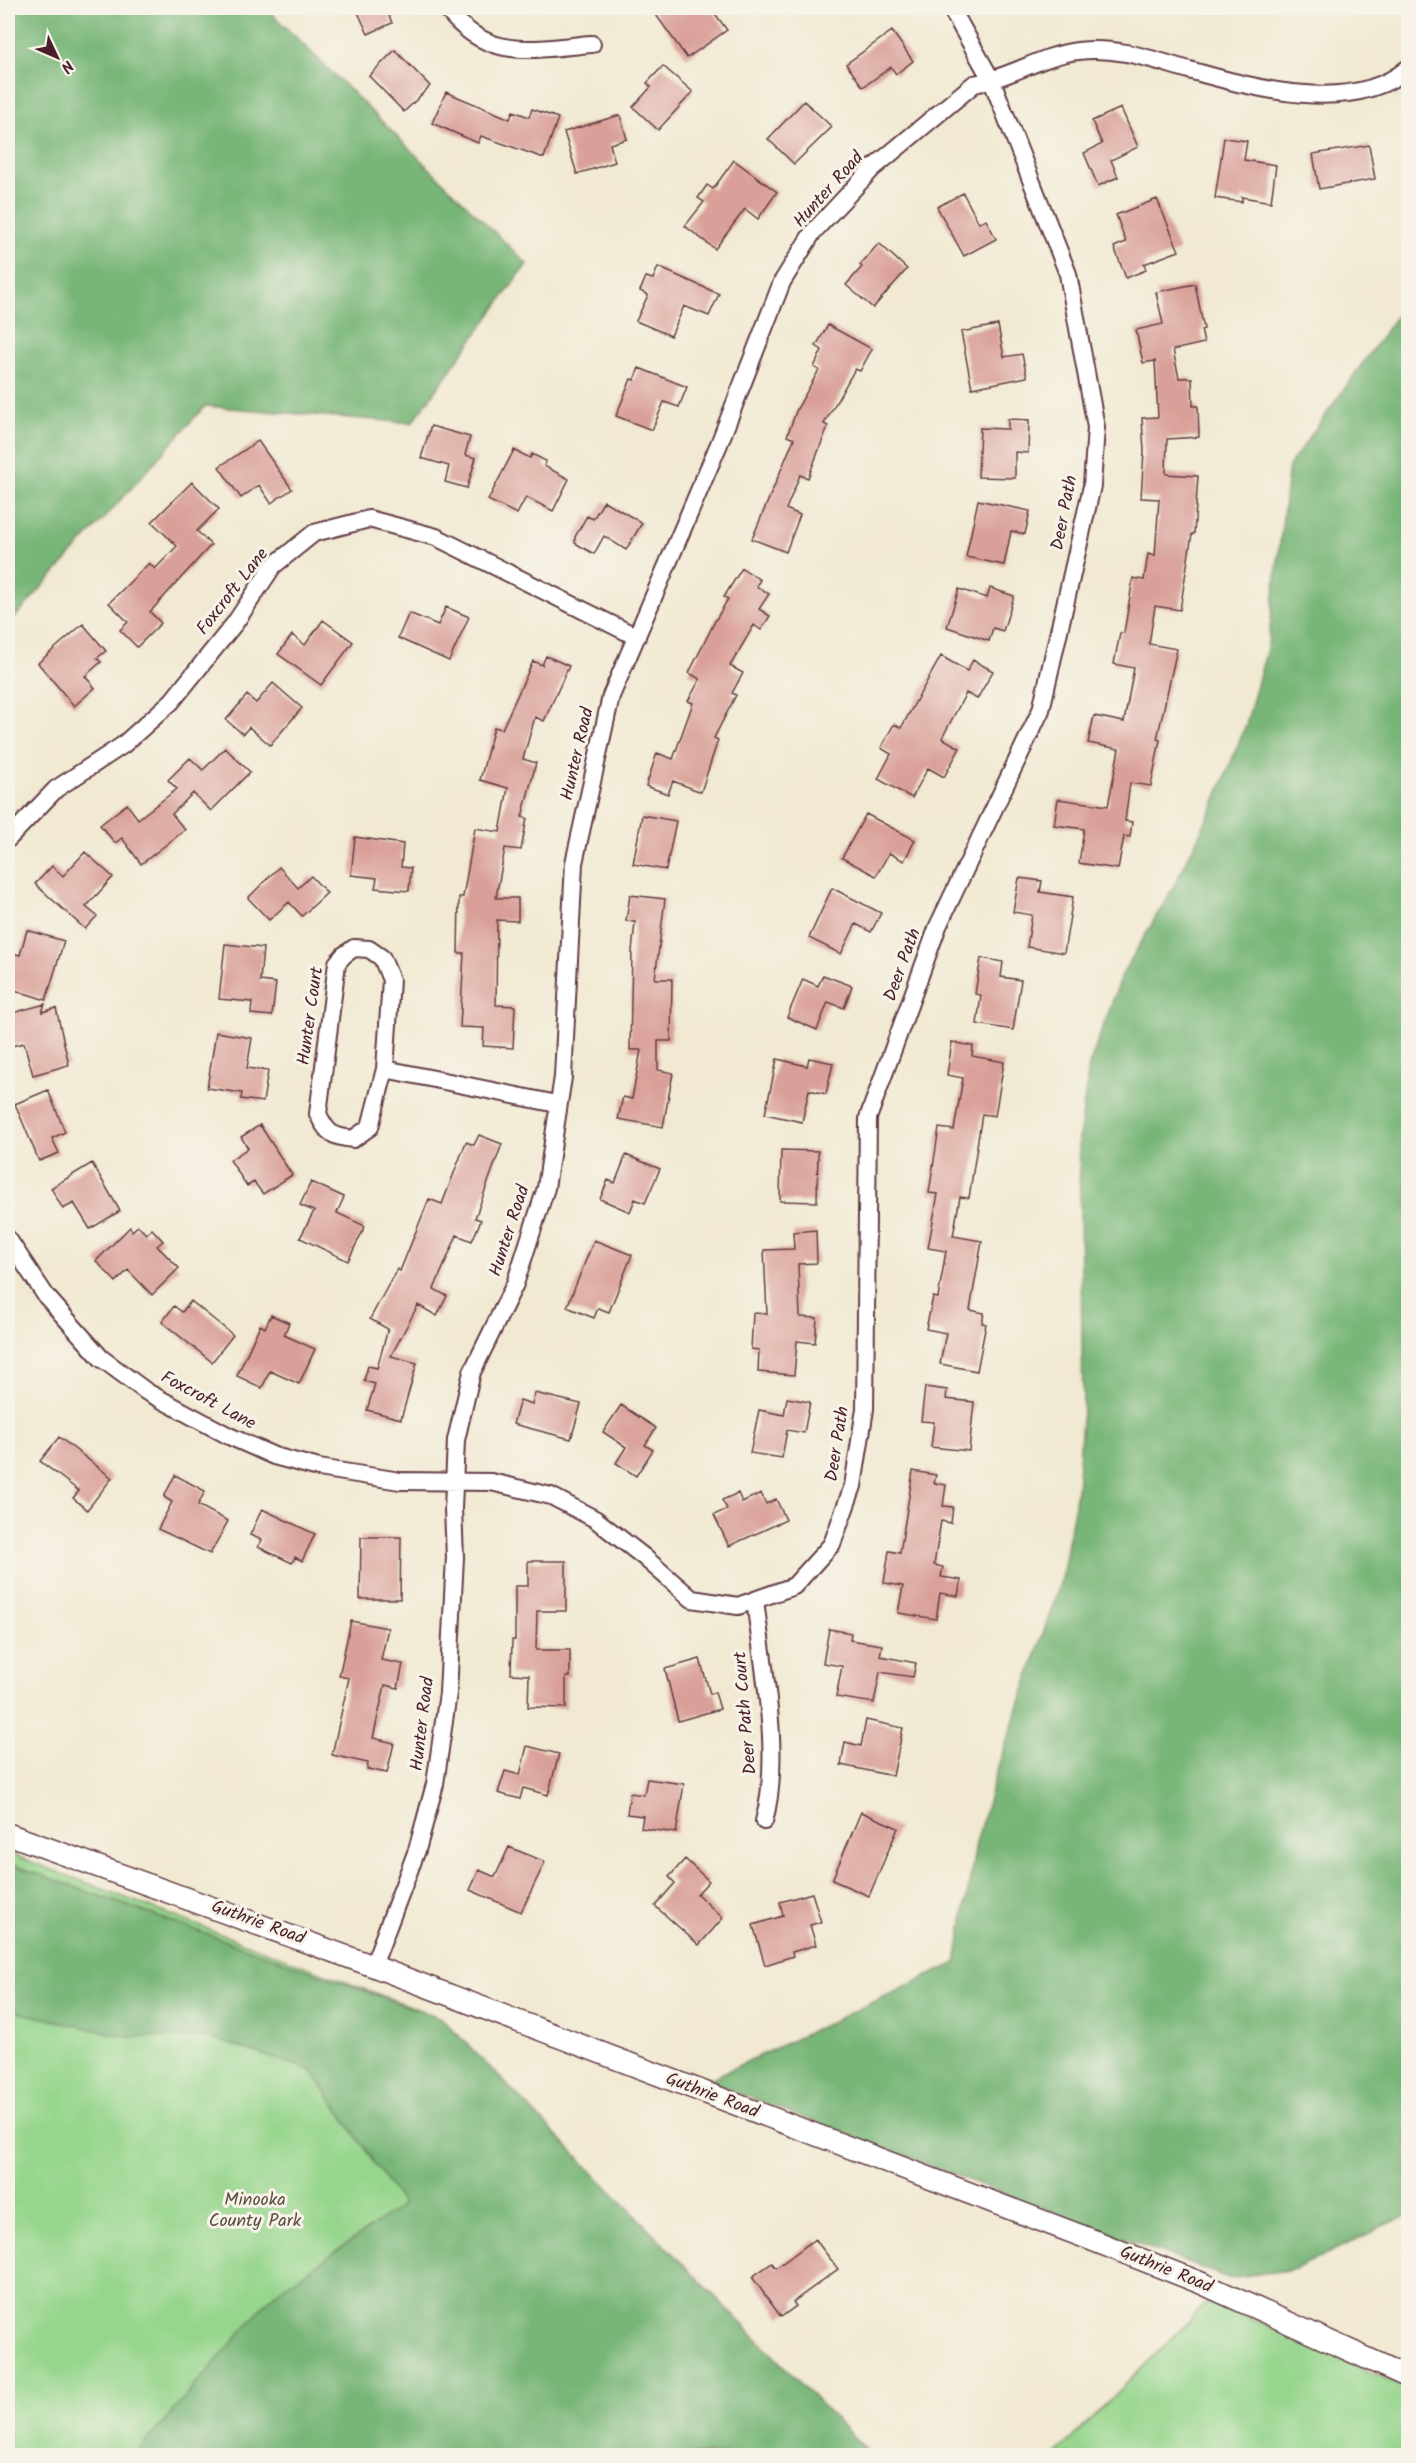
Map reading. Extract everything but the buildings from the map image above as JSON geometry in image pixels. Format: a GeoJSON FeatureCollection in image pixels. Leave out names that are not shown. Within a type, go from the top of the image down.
{"type":"FeatureCollection","features":[{"type":"Feature","properties":{"kind":"street"},"geometry":{"type":"LineString","coordinates":[[446,8],[473,35],[494,46],[512,49],[591,44]]}},
{"type":"Feature","properties":{"kind":"street","name":"Deer Path"},"geometry":{"type":"LineString","coordinates":[[454,1481],[490,1482],[551,1496],[596,1519],[645,1557],[692,1599],[738,1606],[794,1586],[832,1544],[852,1486],[865,1409],[868,1118],[938,926],[1041,710],[1092,486],[1096,427],[1068,274],[992,81],[951,8]]}},
{"type":"Feature","properties":{"kind":"street","name":"Hunter Road"},"geometry":{"type":"LineString","coordinates":[[373,1966],[417,1850],[435,1784],[448,1694],[455,1557],[456,1440],[472,1372],[515,1284],[546,1188],[557,1104],[563,1077],[574,863],[611,696],[719,444],[782,282],[813,232],[873,168],[974,84],[992,81],[1031,64],[1078,51],[1134,53],[1189,70],[1270,90],[1340,95],[1376,87],[1408,68]]}},
{"type":"Feature","properties":{"kind":"street","name":"Foxcroft Lane"},"geometry":{"type":"LineString","coordinates":[[8,839],[56,789],[123,745],[172,701],[235,622],[273,566],[314,533],[369,519],[436,537],[637,637]]}},
{"type":"Feature","properties":{"kind":"street","name":"Hunter Court"},"geometry":{"type":"LineString","coordinates":[[354,948],[369,949],[382,958],[390,980],[385,1070],[370,1126],[353,1139],[335,1136],[325,1129],[318,1114],[334,980],[337,963],[354,948]]}},
{"type":"Feature","properties":{"kind":"street"},"geometry":{"type":"LineString","coordinates":[[385,1070],[557,1104]]}},
{"type":"Feature","properties":{"kind":"street","name":"Foxcroft Lane"},"geometry":{"type":"LineString","coordinates":[[8,1239],[46,1296],[101,1358],[147,1392],[229,1436],[274,1456],[320,1468],[400,1481],[454,1481]]}},
{"type":"Feature","properties":{"kind":"street","name":"Deer Path Court"},"geometry":{"type":"LineString","coordinates":[[755,1600],[773,1755],[770,1799],[764,1821]]}},
{"type":"Feature","properties":{"kind":"street","name":"Guthrie Road"},"geometry":{"type":"LineString","coordinates":[[8,1834],[373,1966],[1087,2238],[1201,2283],[1408,2377]]}},
{"type":"Feature","properties":{"kind":"green space"},"geometry":{"type":"Polygon","coordinates":[[[8,8],[266,8],[527,264],[412,423],[205,406],[8,625],[8,8]]]}},
{"type":"Feature","properties":{"kind":"green space"},"geometry":{"type":"Polygon","coordinates":[[[1408,300],[1408,2211],[1407,2215],[1295,2269],[1228,2278],[706,2081],[956,1963],[976,1843],[997,1770],[1062,1578],[1077,1491],[1083,1404],[1079,1140],[1089,1066],[1122,975],[1174,886],[1213,807],[1246,725],[1268,645],[1289,466],[1408,300]]]}},
{"type":"Feature","properties":{"kind":"green space","name":"Minooka County Park"},"geometry":{"type":"Polygon","coordinates":[[[8,1853],[441,2018],[871,2455],[8,2455],[8,1853]]]}},
{"type":"Feature","properties":{"kind":"green space","name":"Minooka County Park"},"geometry":{"type":"Polygon","coordinates":[[[8,1863],[441,2018],[871,2455],[135,2455],[274,2294],[403,2205],[311,2070],[207,2037],[127,2037],[8,2010],[8,1863]]]}},
{"type":"Feature","properties":{"kind":"green space"},"geometry":{"type":"Polygon","coordinates":[[[1210,2300],[1408,2389],[1408,2455],[1055,2455],[1210,2300]]]}}]}
